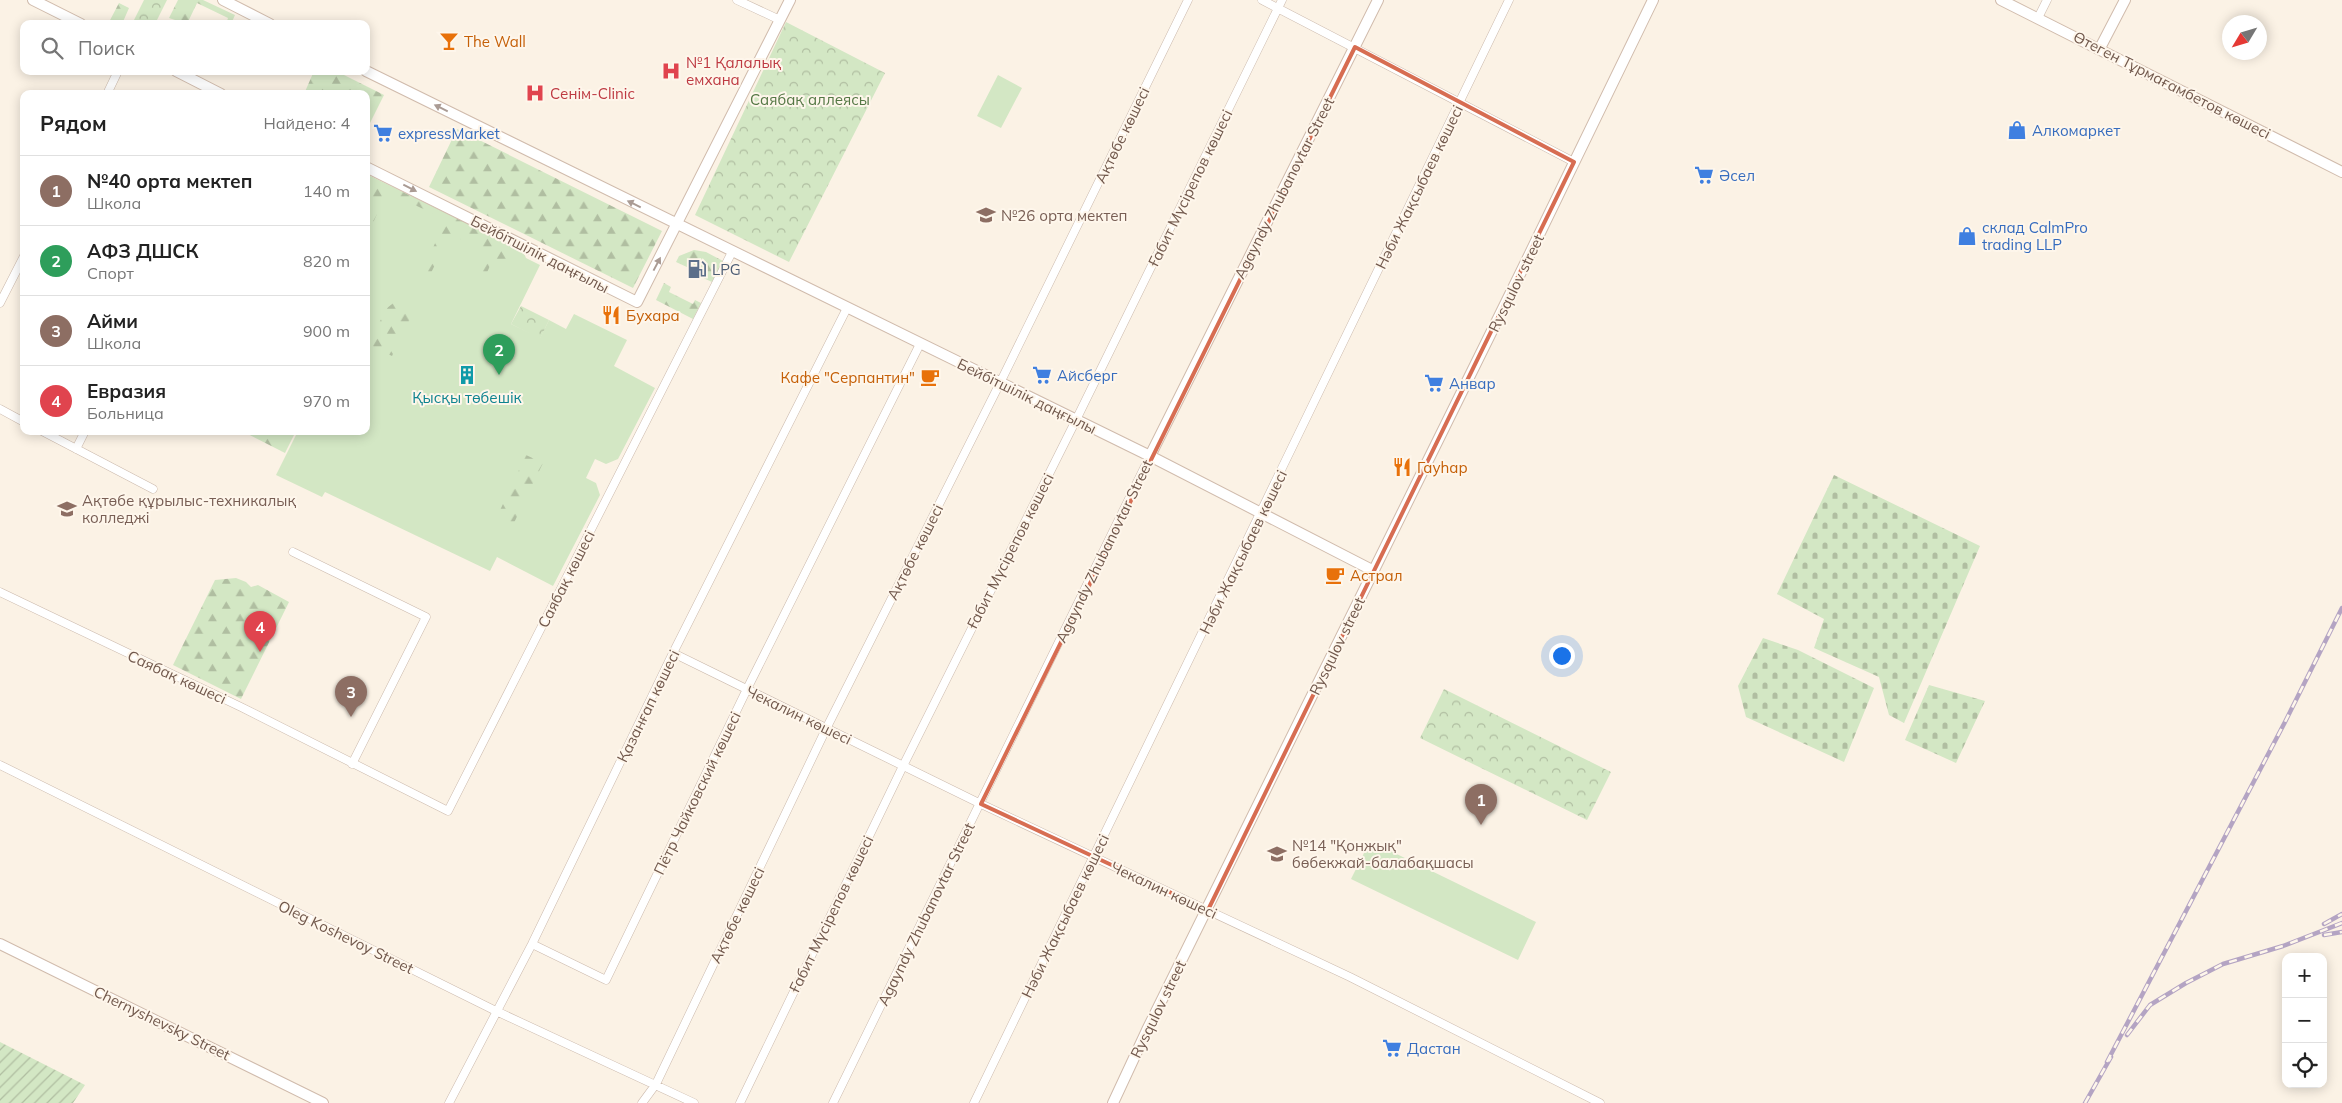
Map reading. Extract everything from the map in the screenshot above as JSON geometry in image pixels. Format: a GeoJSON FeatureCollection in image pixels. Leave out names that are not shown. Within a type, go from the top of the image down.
{"type":"FeatureCollection","features":[{"type":"Feature","properties":{"kind":"street"},"geometry":{"type":"LineString","coordinates":[[33,0],[73,20]]}},
{"type":"Feature","properties":{"kind":"street"},"geometry":{"type":"LineString","coordinates":[[223,0],[262,20]]}},
{"type":"Feature","properties":{"kind":"street"},"geometry":{"type":"LineString","coordinates":[[737,0],[780,20]]}},
{"type":"Feature","properties":{"kind":"street"},"geometry":{"type":"LineString","coordinates":[[677,225],[790,0]]}},
{"type":"Feature","properties":{"kind":"street","name":"Ақтөбе көшесі"},"geometry":{"type":"LineString","coordinates":[[642,1103],[656,1084],[826,729],[1000,383],[1188,0]]}},
{"type":"Feature","properties":{"kind":"street"},"geometry":{"type":"LineString","coordinates":[[1262,0],[1574,162]]}},
{"type":"Feature","properties":{"kind":"street","name":"Ғабит Мүсірепов көшесі"},"geometry":{"type":"LineString","coordinates":[[740,1103],[903,766],[1076,420],[1282,0]]}},
{"type":"Feature","properties":{"kind":"street","name":"Agayndy Zhubanovtar Street"},"geometry":{"type":"LineString","coordinates":[[833,1103],[1150,456],[1378,0]]}},
{"type":"Feature","properties":{"kind":"street","name":"Нәби Жақсыбаев көшесі"},"geometry":{"type":"LineString","coordinates":[[974,1103],[1262,513],[1509,0]]}},
{"type":"Feature","properties":{"kind":"street","name":"Rysqulov street"},"geometry":{"type":"LineString","coordinates":[[1113,1103],[1146,1030],[1208,910],[1653,0]]}},
{"type":"Feature","properties":{"kind":"street","name":"Өтеген Тұрмағамбетов көшесі"},"geometry":{"type":"LineString","coordinates":[[2000,0],[2100,48],[2342,172]]}},
{"type":"Feature","properties":{"kind":"street"},"geometry":{"type":"LineString","coordinates":[[2038,18],[2047,0]]}},
{"type":"Feature","properties":{"kind":"street"},"geometry":{"type":"LineString","coordinates":[[2100,48],[2125,0]]}},
{"type":"Feature","properties":{"kind":"street","name":"Бейбітшілік даңғылы"},"geometry":{"type":"LineString","coordinates":[[370,73],[1150,456],[1374,571]]}},
{"type":"Feature","properties":{"kind":"street"},"geometry":{"type":"LineString","coordinates":[[108,90],[116,75]]}},
{"type":"Feature","properties":{"kind":"street"},"geometry":{"type":"LineString","coordinates":[[184,75],[213,90]]}},
{"type":"Feature","properties":{"kind":"street","name":"Бейбітшілік даңғылы"},"geometry":{"type":"LineString","coordinates":[[370,169],[637,302],[677,225]]}},
{"type":"Feature","properties":{"kind":"street","name":"Саябақ көшесі"},"geometry":{"type":"LineString","coordinates":[[0,592],[241,708],[448,811],[732,252]]}},
{"type":"Feature","properties":{"kind":"street"},"geometry":{"type":"LineString","coordinates":[[0,303],[20,264]]}},
{"type":"Feature","properties":{"kind":"street","name":"Қазанғап көшесі"},"geometry":{"type":"LineString","coordinates":[[449,1103],[532,944],[673,653],[847,308]]}},
{"type":"Feature","properties":{"kind":"street","name":"Пётр Чайковский көшесі"},"geometry":{"type":"LineString","coordinates":[[532,944],[606,980],[747,689],[920,344]]}},
{"type":"Feature","properties":{"kind":"street"},"geometry":{"type":"LineString","coordinates":[[0,409],[20,420]]}},
{"type":"Feature","properties":{"kind":"street"},"geometry":{"type":"LineString","coordinates":[[50,435],[153,489]]}},
{"type":"Feature","properties":{"kind":"street"},"geometry":{"type":"LineString","coordinates":[[76,449],[83,435]]}},
{"type":"Feature","properties":{"kind":"street"},"geometry":{"type":"LineString","coordinates":[[293,552],[426,617],[352,764]]}},
{"type":"Feature","properties":{"kind":"street","name":"Чекалин көшесі"},"geometry":{"type":"LineString","coordinates":[[673,653],[981,804],[1350,977],[1600,1103]]}},
{"type":"Feature","properties":{"kind":"street","name":"Oleg Koshevoy Street"},"geometry":{"type":"LineString","coordinates":[[0,765],[496,1011],[694,1103]]}},
{"type":"Feature","properties":{"kind":"street","name":"Chernyshevsky Street"},"geometry":{"type":"LineString","coordinates":[[0,944],[323,1103]]}},
{"type":"Feature","properties":{"kind":"highlighted area"},"geometry":{"type":"Polygon","coordinates":[[[1355,47],[1574,162],[1208,910],[981,804],[1355,47]]]}},
{"type":"Feature","properties":{"kind":"green space"},"geometry":{"type":"Polygon","coordinates":[[[144,0],[167,0],[157,20],[134,20],[144,0]]]}},
{"type":"Feature","properties":{"kind":"green space"},"geometry":{"type":"Polygon","coordinates":[[[178,0],[203,0],[235,15],[233,20],[227,20],[228,18],[197,3],[189,20],[169,18],[178,0]]]}},
{"type":"Feature","properties":{"kind":"green space"},"geometry":{"type":"Polygon","coordinates":[[[119,3],[129,8],[124,20],[110,20],[119,3]]]}},
{"type":"Feature","properties":{"kind":"green space","name":"Саябақ аллеясы"},"geometry":{"type":"Polygon","coordinates":[[[786,22],[885,73],[789,262],[695,215],[786,22]]]}},
{"type":"Feature","properties":{"kind":"green space"},"geometry":{"type":"Polygon","coordinates":[[[312,75],[344,75],[384,95],[370,123],[370,90],[306,90],[312,75]]]}},
{"type":"Feature","properties":{"kind":"green space"},"geometry":{"type":"Polygon","coordinates":[[[998,75],[1022,88],[1001,128],[977,116],[998,75]]]}},
{"type":"Feature","properties":{"kind":"green space"},"geometry":{"type":"Polygon","coordinates":[[[457,129],[662,231],[633,288],[429,187],[457,129]]]}},
{"type":"Feature","properties":{"kind":"green space"},"geometry":{"type":"Polygon","coordinates":[[[370,176],[523,251],[526,258],[540,265],[511,324],[540,338],[549,320],[566,329],[574,314],[627,340],[614,366],[655,388],[618,459],[606,464],[595,459],[586,478],[596,483],[600,495],[553,586],[497,557],[490,571],[325,492],[322,497],[276,475],[296,435],[370,435],[370,176]]]}},
{"type":"Feature","properties":{"kind":"green space"},"geometry":{"type":"Polygon","coordinates":[[[370,176],[513,246],[504,264],[493,259],[485,277],[476,273],[487,252],[450,234],[430,275],[422,271],[446,220],[390,193],[381,211],[370,206],[370,176]]]}},
{"type":"Feature","properties":{"kind":"green space"},"geometry":{"type":"Polygon","coordinates":[[[370,211],[377,214],[370,229],[370,211]]]}},
{"type":"Feature","properties":{"kind":"green space"},"geometry":{"type":"Polygon","coordinates":[[[694,250],[706,252],[723,261],[712,282],[701,277],[705,270],[691,263],[689,268],[676,262],[679,256],[694,250]]]}},
{"type":"Feature","properties":{"kind":"green space"},"geometry":{"type":"Polygon","coordinates":[[[664,283],[671,287],[669,292],[693,304],[695,300],[701,303],[693,319],[656,300],[664,283]]]}},
{"type":"Feature","properties":{"kind":"green space"},"geometry":{"type":"Polygon","coordinates":[[[396,301],[414,311],[392,356],[370,345],[370,340],[387,308],[396,301]]]}},
{"type":"Feature","properties":{"kind":"green space"},"geometry":{"type":"Polygon","coordinates":[[[521,306],[549,320],[540,339],[511,324],[521,306]]]}},
{"type":"Feature","properties":{"kind":"green space"},"geometry":{"type":"Polygon","coordinates":[[[250,435],[294,435],[285,453],[250,435]]]}},
{"type":"Feature","properties":{"kind":"green space"},"geometry":{"type":"Polygon","coordinates":[[[526,455],[543,463],[511,529],[495,521],[526,455]]]}},
{"type":"Feature","properties":{"kind":"green space"},"geometry":{"type":"Polygon","coordinates":[[[1834,475],[1980,546],[1904,723],[1889,715],[1879,677],[1814,648],[1824,619],[1777,594],[1834,475]]]}},
{"type":"Feature","properties":{"kind":"green space"},"geometry":{"type":"Polygon","coordinates":[[[236,578],[246,582],[251,587],[258,585],[289,602],[241,699],[173,665],[215,580],[236,578]]]}},
{"type":"Feature","properties":{"kind":"green space"},"geometry":{"type":"Polygon","coordinates":[[[1763,638],[1798,650],[1874,688],[1844,762],[1746,717],[1738,686],[1763,638]]]}},
{"type":"Feature","properties":{"kind":"green space"},"geometry":{"type":"Polygon","coordinates":[[[1929,685],[1985,701],[1956,763],[1905,740],[1929,685]]]}},
{"type":"Feature","properties":{"kind":"green space"},"geometry":{"type":"Polygon","coordinates":[[[1444,689],[1611,772],[1587,820],[1420,738],[1444,689]]]}},
{"type":"Feature","properties":{"kind":"green space"},"geometry":{"type":"Polygon","coordinates":[[[1370,841],[1536,922],[1518,960],[1351,879],[1370,841]]]}},
{"type":"Feature","properties":{"kind":"green space"},"geometry":{"type":"Polygon","coordinates":[[[0,1042],[85,1085],[73,1103],[0,1103],[0,1042]]]}},
{"type":"Feature","properties":{"kind":"railway"},"geometry":{"type":"LineString","coordinates":[[2107,1062],[2285,722],[2342,608]]}},
{"type":"Feature","properties":{"kind":"railway"},"geometry":{"type":"LineString","coordinates":[[2324,924],[2342,914]]}},
{"type":"Feature","properties":{"kind":"railway"},"geometry":{"type":"LineString","coordinates":[[2127,1035],[2150,1005],[2186,983],[2223,964],[2283,946],[2342,923]]}},
{"type":"Feature","properties":{"kind":"railway"},"geometry":{"type":"LineString","coordinates":[[2324,935],[2342,932]]}},
{"type":"Feature","properties":{"kind":"railway"},"geometry":{"type":"LineString","coordinates":[[2085,1103],[2111,1057]]}},
{"type":"Feature","properties":{"kind":"place","name":"The Wall"},"geometry":{"type":"Point","coordinates":[449,41]}},
{"type":"Feature","properties":{"kind":"place","name":"№1 Қалалық емхана"},"geometry":{"type":"Point","coordinates":[671,71]}},
{"type":"Feature","properties":{"kind":"place","name":"Сенім-Clinic"},"geometry":{"type":"Point","coordinates":[535,93]}},
{"type":"Feature","properties":{"kind":"place","name":"Алкомаркет"},"geometry":{"type":"Point","coordinates":[2017,130]}},
{"type":"Feature","properties":{"kind":"place","name":"expressMarket"},"geometry":{"type":"Point","coordinates":[383,133]}},
{"type":"Feature","properties":{"kind":"place","name":"Əсел"},"geometry":{"type":"Point","coordinates":[1704,175]}},
{"type":"Feature","properties":{"kind":"place","name":"№26 орта мектеп"},"geometry":{"type":"Point","coordinates":[986,215]}},
{"type":"Feature","properties":{"kind":"place","name":"склад CalmPro trading LLP"},"geometry":{"type":"Point","coordinates":[1967,236]}},
{"type":"Feature","properties":{"kind":"place","name":"LPG"},"geometry":{"type":"Point","coordinates":[697,269]}},
{"type":"Feature","properties":{"kind":"place","name":"Бухара"},"geometry":{"type":"Point","coordinates":[611,315]}},
{"type":"Feature","properties":{"kind":"place","name":"Қысқы төбешік"},"geometry":{"type":"Point","coordinates":[467,375]}},
{"type":"Feature","properties":{"kind":"place","name":"АФЗ ДШСК"},"geometry":{"type":"Point","coordinates":[499,375]}},
{"type":"Feature","properties":{"kind":"place","name":"Айсберг"},"geometry":{"type":"Point","coordinates":[1042,375]}},
{"type":"Feature","properties":{"kind":"place","name":"Кафе \"Серпантин\""},"geometry":{"type":"Point","coordinates":[930,377]}},
{"type":"Feature","properties":{"kind":"place","name":"Анвар"},"geometry":{"type":"Point","coordinates":[1434,383]}},
{"type":"Feature","properties":{"kind":"place","name":"Гауhар"},"geometry":{"type":"Point","coordinates":[1402,467]}},
{"type":"Feature","properties":{"kind":"place","name":"Ақтөбе құрылыс-техникалық колледжі"},"geometry":{"type":"Point","coordinates":[67,509]}},
{"type":"Feature","properties":{"kind":"place","name":"Астрал"},"geometry":{"type":"Point","coordinates":[1335,575]}},
{"type":"Feature","properties":{"kind":"place","name":"Евразия"},"geometry":{"type":"Point","coordinates":[260,652]}},
{"type":"Feature","properties":{"kind":"place","name":"Айми"},"geometry":{"type":"Point","coordinates":[351,717]}},
{"type":"Feature","properties":{"kind":"place","name":"№40 орта мектеп"},"geometry":{"type":"Point","coordinates":[1481,825]}},
{"type":"Feature","properties":{"kind":"place","name":"№14 \"Қонжық\" бөбекжай-балабақшасы"},"geometry":{"type":"Point","coordinates":[1277,854]}},
{"type":"Feature","properties":{"kind":"place","name":"Дастан"},"geometry":{"type":"Point","coordinates":[1392,1048]}}]}
